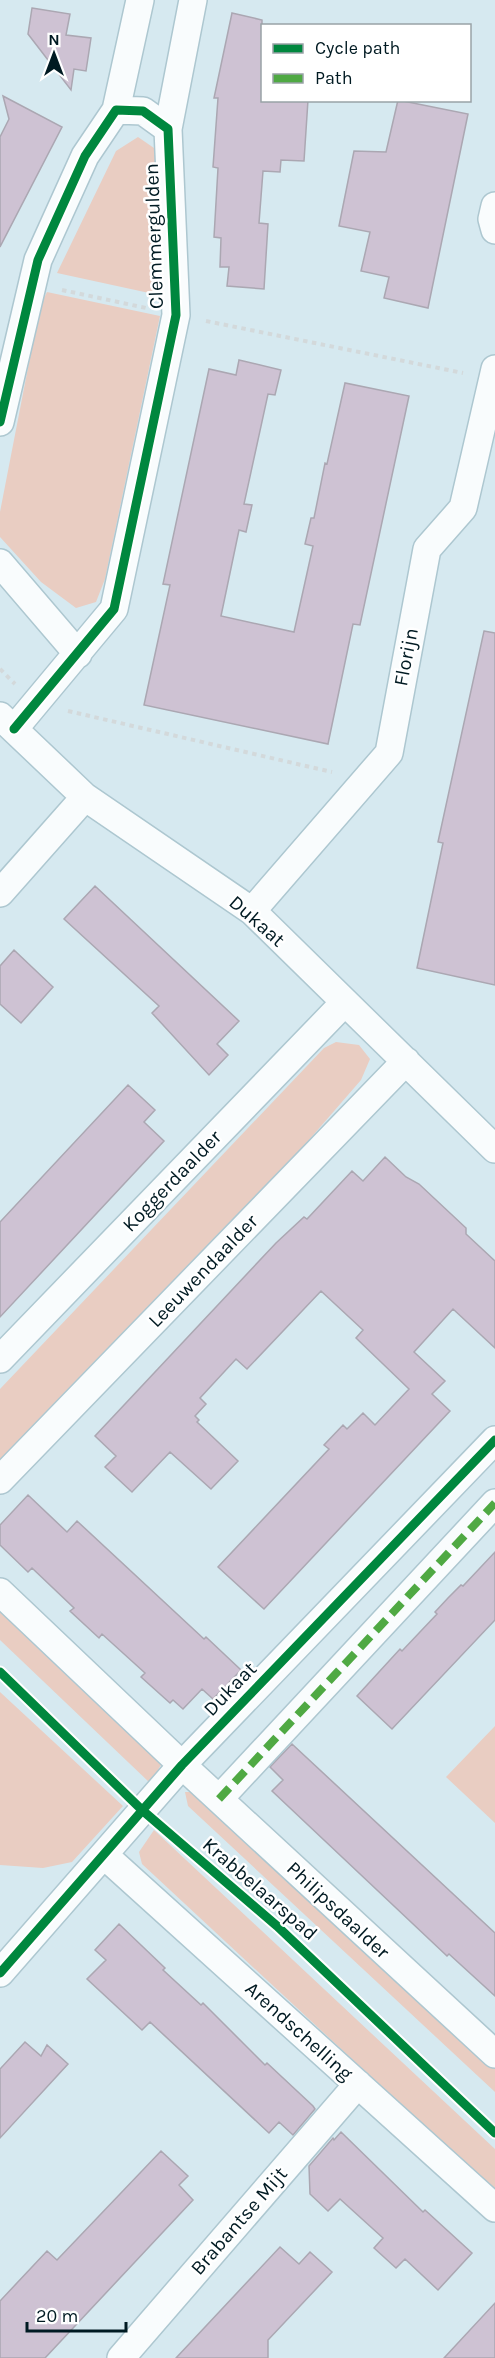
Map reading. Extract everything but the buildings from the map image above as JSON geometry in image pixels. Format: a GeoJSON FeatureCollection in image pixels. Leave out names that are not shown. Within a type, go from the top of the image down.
{"type":"FeatureCollection","features":[{"type":"Feature","properties":{"kind":"street"},"geometry":{"type":"LineString","coordinates":[[0,422],[38,260],[85,156],[116,110],[140,0]]}},
{"type":"Feature","properties":{"kind":"street","name":"Clemmergulden"},"geometry":{"type":"LineString","coordinates":[[7,723],[36,704],[114,609],[176,315],[168,129],[193,0]]}},
{"type":"Feature","properties":{"kind":"street"},"geometry":{"type":"LineString","coordinates":[[116,110],[143,111],[168,129]]}},
{"type":"Feature","properties":{"kind":"street"},"geometry":{"type":"LineString","coordinates":[[495,206],[492,219],[495,230]]}},
{"type":"Feature","properties":{"kind":"street","name":"Florijn"},"geometry":{"type":"LineString","coordinates":[[252,911],[388,753],[427,549],[463,508],[494,374]]}},
{"type":"Feature","properties":{"kind":"street"},"geometry":{"type":"LineString","coordinates":[[0,563],[78,654]]}},
{"type":"Feature","properties":{"kind":"street","name":"Dukaat"},"geometry":{"type":"LineString","coordinates":[[7,723],[85,796],[252,911],[495,1149]]}},
{"type":"Feature","properties":{"kind":"street"},"geometry":{"type":"LineString","coordinates":[[0,893],[85,796]]}},
{"type":"Feature","properties":{"kind":"street","name":"Koggerdaalder"},"geometry":{"type":"LineString","coordinates":[[0,1359],[345,1002]]}},
{"type":"Feature","properties":{"kind":"street","name":"Leeuwendaalder"},"geometry":{"type":"LineString","coordinates":[[0,1480],[406,1061]]}},
{"type":"Feature","properties":{"kind":"street","name":"Dukaat"},"geometry":{"type":"LineString","coordinates":[[0,1973],[182,1765],[495,1440]]}},
{"type":"Feature","properties":{"kind":"street"},"geometry":{"type":"LineString","coordinates":[[219,1799],[495,1503]]}},
{"type":"Feature","properties":{"kind":"street"},"geometry":{"type":"LineString","coordinates":[[0,1592],[182,1765]]}},
{"type":"Feature","properties":{"kind":"street","name":"Philipsdaalder"},"geometry":{"type":"LineString","coordinates":[[182,1765],[495,2054]]}},
{"type":"Feature","properties":{"kind":"street","name":"Arendschelling"},"geometry":{"type":"LineString","coordinates":[[104,1855],[495,2208]]}},
{"type":"Feature","properties":{"kind":"street","name":"Brabantse Mijt"},"geometry":{"type":"LineString","coordinates":[[121,2358],[358,2084]]}},
{"type":"Feature","properties":{"kind":"path"},"geometry":{"type":"LineString","coordinates":[[33,283],[176,315],[494,374]]}},
{"type":"Feature","properties":{"kind":"path"},"geometry":{"type":"LineString","coordinates":[[0,669],[36,704],[365,780]]}},
{"type":"Feature","properties":{"kind":"shaded area"},"geometry":{"type":"Polygon","coordinates":[[[138,137],[154,148],[158,171],[163,296],[57,273],[116,151],[138,137]]]}},
{"type":"Feature","properties":{"kind":"shaded area"},"geometry":{"type":"Polygon","coordinates":[[[47,292],[160,316],[105,579],[96,602],[76,608],[41,582],[0,537],[0,512],[40,306],[47,292]]]}},
{"type":"Feature","properties":{"kind":"shaded area"},"geometry":{"type":"Polygon","coordinates":[[[336,1042],[359,1045],[370,1059],[361,1080],[269,1186],[0,1471],[0,1389],[324,1048],[336,1042]]]}},
{"type":"Feature","properties":{"kind":"shaded area"},"geometry":{"type":"Polygon","coordinates":[[[0,1606],[164,1760],[150,1783],[0,1640],[0,1606]]]}},
{"type":"Feature","properties":{"kind":"shaded area"},"geometry":{"type":"Polygon","coordinates":[[[0,1692],[123,1806],[72,1862],[43,1868],[0,1865],[0,1692]]]}},
{"type":"Feature","properties":{"kind":"shaded area"},"geometry":{"type":"Polygon","coordinates":[[[495,1726],[495,1823],[446,1777],[495,1726]]]}},
{"type":"Feature","properties":{"kind":"shaded area"},"geometry":{"type":"Polygon","coordinates":[[[185,1792],[199,1792],[495,2067],[495,2092],[188,1806],[185,1792]]]}},
{"type":"Feature","properties":{"kind":"shaded area"},"geometry":{"type":"Polygon","coordinates":[[[154,1830],[495,2149],[495,2192],[142,1864],[139,1852],[154,1830]]]}},
{"type":"Feature","properties":{"kind":"marked path"},"geometry":{"type":"LineString","coordinates":[[219,1799],[495,1503]]}},
{"type":"Feature","properties":{"kind":"cycle path"},"geometry":{"type":"LineString","coordinates":[[0,422],[38,260],[85,156],[116,110],[143,111],[168,129],[176,315],[114,609],[14,729]]}},
{"type":"Feature","properties":{"kind":"cycle path"},"geometry":{"type":"LineString","coordinates":[[0,1973],[182,1765],[495,1440]]}},
{"type":"Feature","properties":{"kind":"cycle path","name":"Krabbelaarspad"},"geometry":{"type":"LineString","coordinates":[[0,1672],[142,1810],[277,1926],[495,2133]]}}]}
